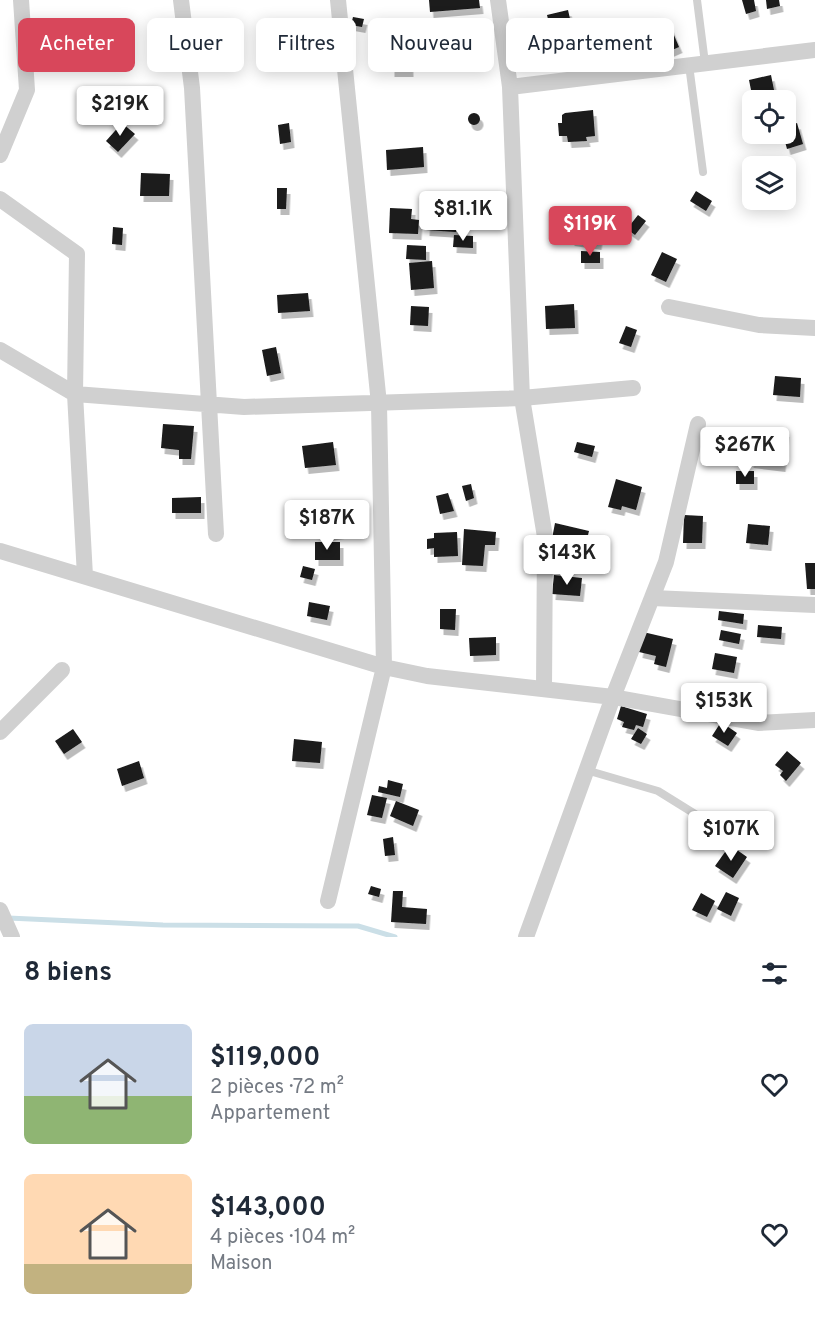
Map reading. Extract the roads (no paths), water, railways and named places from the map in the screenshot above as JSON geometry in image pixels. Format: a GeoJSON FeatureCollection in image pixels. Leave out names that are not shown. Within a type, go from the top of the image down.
{"type":"FeatureCollection","features":[{"type":"Feature","properties":{"kind":"street"},"geometry":{"type":"LineString","coordinates":[[0,155],[27,90],[21,0]]}},
{"type":"Feature","properties":{"kind":"street"},"geometry":{"type":"LineString","coordinates":[[181,0],[192,88],[216,534]]}},
{"type":"Feature","properties":{"kind":"street"},"geometry":{"type":"LineString","coordinates":[[328,902],[384,667],[379,404],[338,0]]}},
{"type":"Feature","properties":{"kind":"street"},"geometry":{"type":"LineString","coordinates":[[498,0],[510,87],[522,398],[545,537],[544,689]]}},
{"type":"Feature","properties":{"kind":"street"},"geometry":{"type":"LineString","coordinates":[[510,87],[815,50]]}},
{"type":"Feature","properties":{"kind":"street"},"geometry":{"type":"LineString","coordinates":[[0,199],[77,254],[75,394],[85,576]]}},
{"type":"Feature","properties":{"kind":"street"},"geometry":{"type":"LineString","coordinates":[[669,308],[759,325],[815,328]]}},
{"type":"Feature","properties":{"kind":"street"},"geometry":{"type":"LineString","coordinates":[[0,350],[75,394],[244,407],[522,398],[633,388]]}},
{"type":"Feature","properties":{"kind":"street"},"geometry":{"type":"LineString","coordinates":[[526,937],[613,697],[666,562],[698,424]]}},
{"type":"Feature","properties":{"kind":"street"},"geometry":{"type":"LineString","coordinates":[[0,551],[384,667],[427,676],[613,697],[758,723],[815,720]]}},
{"type":"Feature","properties":{"kind":"street"},"geometry":{"type":"LineString","coordinates":[[652,598],[815,604]]}},
{"type":"Feature","properties":{"kind":"street"},"geometry":{"type":"LineString","coordinates":[[0,732],[62,670]]}},
{"type":"Feature","properties":{"kind":"street"},"geometry":{"type":"LineString","coordinates":[[0,910],[12,937]]}},
{"type":"Feature","properties":{"kind":"lane"},"geometry":{"type":"LineString","coordinates":[[697,0],[697,64],[703,172]]}},
{"type":"Feature","properties":{"kind":"lane"},"geometry":{"type":"LineString","coordinates":[[586,770],[658,791],[732,837]]}},
{"type":"Feature","properties":{"kind":"waterway"},"geometry":{"type":"LineString","coordinates":[[8,918],[163,925],[358,926],[395,937]]}}]}
